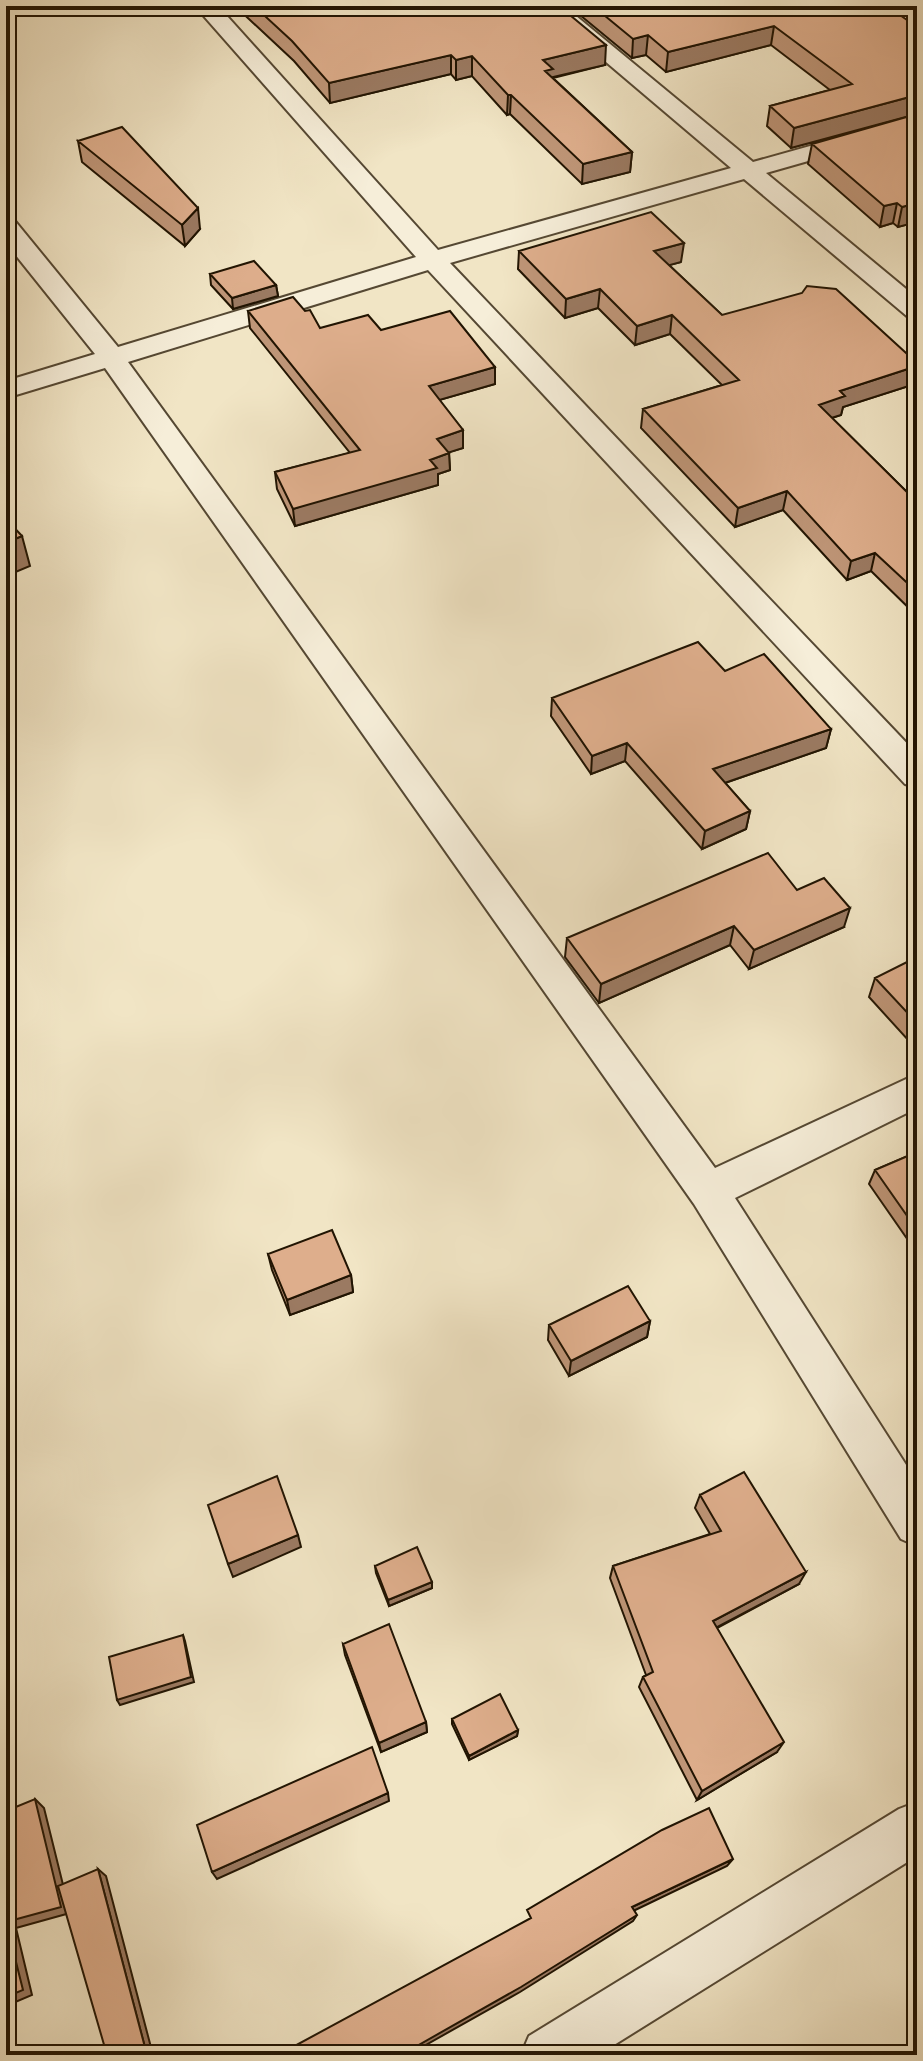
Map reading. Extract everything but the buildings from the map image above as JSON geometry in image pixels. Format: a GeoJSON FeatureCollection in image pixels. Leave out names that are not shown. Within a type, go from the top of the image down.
{"type":"FeatureCollection","features":[{"type":"Feature","properties":{"kind":"street"},"geometry":{"type":"LineString","coordinates":[[206,6],[433,260],[917,775]]}},
{"type":"Feature","properties":{"kind":"street"},"geometry":{"type":"LineString","coordinates":[[551,6],[917,311]]}},
{"type":"Feature","properties":{"kind":"street"},"geometry":{"type":"LineString","coordinates":[[895,6],[917,22]]}},
{"type":"Feature","properties":{"kind":"street"},"geometry":{"type":"LineString","coordinates":[[6,390],[433,260],[917,123]]}},
{"type":"Feature","properties":{"kind":"street"},"geometry":{"type":"LineString","coordinates":[[6,226],[111,357],[708,1191],[917,1523]]}},
{"type":"Feature","properties":{"kind":"street"},"geometry":{"type":"LineString","coordinates":[[708,1191],[917,1090]]}},
{"type":"Feature","properties":{"kind":"street"},"geometry":{"type":"LineString","coordinates":[[548,2055],[917,1827]]}}]}
